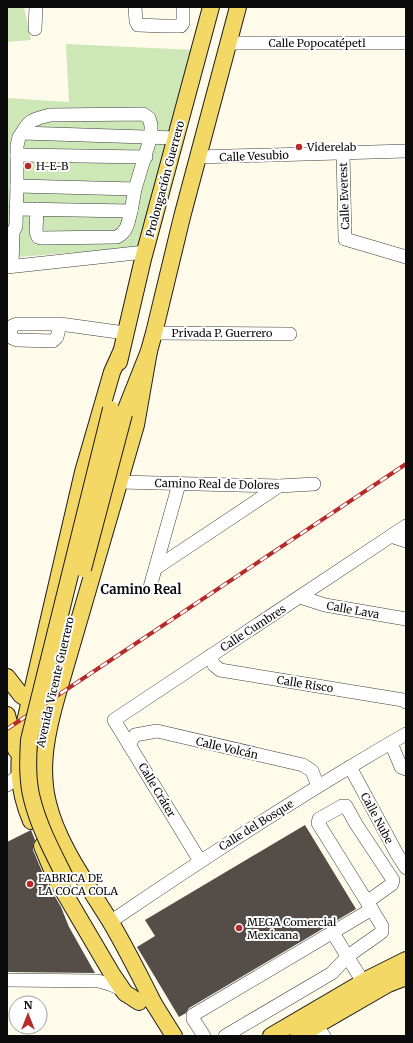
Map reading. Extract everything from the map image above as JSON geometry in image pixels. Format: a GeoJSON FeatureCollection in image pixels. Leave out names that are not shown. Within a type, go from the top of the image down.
{"type":"FeatureCollection","features":[{"type":"Feature","properties":{"kind":"main road","name":"Prolongación Guerrero"},"geometry":{"type":"LineString","coordinates":[[121,352],[144,256],[212,7]]}},
{"type":"Feature","properties":{"kind":"main road"},"geometry":{"type":"LineString","coordinates":[[146,1003],[110,922],[76,866],[54,823],[48,802],[44,777],[44,754],[52,714],[60,685],[136,425],[149,351],[182,217],[238,7]]}},
{"type":"Feature","properties":{"kind":"main road","name":"Avenida Vicente Guerrero"},"geometry":{"type":"LineString","coordinates":[[118,412],[149,351]]}},
{"type":"Feature","properties":{"kind":"main road"},"geometry":{"type":"LineString","coordinates":[[121,352],[112,372],[82,472],[34,679],[25,698],[14,731],[14,766],[30,819],[55,877],[112,974],[125,993],[146,1003]]}},
{"type":"Feature","properties":{"kind":"main road","name":"Avenida Vicente Guerrero"},"geometry":{"type":"LineString","coordinates":[[121,352],[118,412],[39,741],[37,768],[41,798],[69,876],[146,1003],[161,1036]]}},
{"type":"Feature","properties":{"kind":"main road"},"geometry":{"type":"LineString","coordinates":[[7,671],[60,685]]}},
{"type":"Feature","properties":{"kind":"main road"},"geometry":{"type":"LineString","coordinates":[[7,677],[25,698],[52,714]]}},
{"type":"Feature","properties":{"kind":"main road"},"geometry":{"type":"LineString","coordinates":[[7,706],[25,698]]}},
{"type":"Feature","properties":{"kind":"main road"},"geometry":{"type":"LineString","coordinates":[[14,731],[52,714]]}},
{"type":"Feature","properties":{"kind":"main road"},"geometry":{"type":"LineString","coordinates":[[7,715],[14,731]]}},
{"type":"Feature","properties":{"kind":"main road"},"geometry":{"type":"LineString","coordinates":[[14,766],[27,749],[34,748],[44,754]]}},
{"type":"Feature","properties":{"kind":"main road"},"geometry":{"type":"LineString","coordinates":[[271,1036],[367,980],[406,960]]}},
{"type":"Feature","properties":{"kind":"main road"},"geometry":{"type":"LineString","coordinates":[[298,1036],[320,1031],[388,984],[406,977]]}},
{"type":"Feature","properties":{"kind":"main road","name":"Avenida Vicente Guerrero"},"geometry":{"type":"LineString","coordinates":[[146,1003],[174,1036]]}},
{"type":"Feature","properties":{"kind":"street"},"geometry":{"type":"LineString","coordinates":[[35,29],[36,7]]}},
{"type":"Feature","properties":{"kind":"street"},"geometry":{"type":"LineString","coordinates":[[135,7],[136,21],[138,24],[163,26],[181,26],[183,23],[183,7]]}},
{"type":"Feature","properties":{"kind":"street","name":"Calle Popocatépetl"},"geometry":{"type":"LineString","coordinates":[[228,43],[406,43]]}},
{"type":"Feature","properties":{"kind":"street"},"geometry":{"type":"LineString","coordinates":[[37,209],[36,232],[40,238],[117,237],[122,234],[127,228],[135,189],[146,157],[151,136],[151,125],[149,118],[143,114],[50,115],[26,124],[19,137],[17,155],[16,226],[18,232],[13,270],[144,256]]}},
{"type":"Feature","properties":{"kind":"street"},"geometry":{"type":"LineString","coordinates":[[22,133],[176,138]]}},
{"type":"Feature","properties":{"kind":"street","name":"Calle Vesubio"},"geometry":{"type":"LineString","coordinates":[[198,157],[406,151]]}},
{"type":"Feature","properties":{"kind":"street","name":"Calle Everest"},"geometry":{"type":"LineString","coordinates":[[343,153],[345,239],[406,257]]}},
{"type":"Feature","properties":{"kind":"street"},"geometry":{"type":"LineString","coordinates":[[17,155],[146,157]]}},
{"type":"Feature","properties":{"kind":"street"},"geometry":{"type":"LineString","coordinates":[[17,186],[135,189]]}},
{"type":"Feature","properties":{"kind":"street"},"geometry":{"type":"LineString","coordinates":[[16,209],[131,211]]}},
{"type":"Feature","properties":{"kind":"street"},"geometry":{"type":"LineString","coordinates":[[60,324],[125,333]]}},
{"type":"Feature","properties":{"kind":"street","name":"Privada P. Guerrero"},"geometry":{"type":"LineString","coordinates":[[154,333],[290,334]]}},
{"type":"Feature","properties":{"kind":"street","name":"Camino Real de Dolores"},"geometry":{"type":"LineString","coordinates":[[120,482],[279,486],[314,484]]}},
{"type":"Feature","properties":{"kind":"street"},"geometry":{"type":"LineString","coordinates":[[150,587],[179,484]]}},
{"type":"Feature","properties":{"kind":"street"},"geometry":{"type":"LineString","coordinates":[[156,568],[279,486]]}},
{"type":"Feature","properties":{"kind":"street","name":"Calle Cumbres"},"geometry":{"type":"LineString","coordinates":[[114,720],[406,526]]}},
{"type":"Feature","properties":{"kind":"street"},"geometry":{"type":"LineString","coordinates":[[391,536],[406,541]]}},
{"type":"Feature","properties":{"kind":"street","name":"Calle Lava"},"geometry":{"type":"LineString","coordinates":[[300,597],[325,605],[406,619]]}},
{"type":"Feature","properties":{"kind":"street","name":"Calle Risco"},"geometry":{"type":"LineString","coordinates":[[210,656],[214,665],[220,670],[403,700],[406,702]]}},
{"type":"Feature","properties":{"kind":"street","name":"Calle Cráter"},"geometry":{"type":"LineString","coordinates":[[114,720],[200,861]]}},
{"type":"Feature","properties":{"kind":"street","name":"Calle Volcán"},"geometry":{"type":"LineString","coordinates":[[130,745],[135,735],[157,731],[303,765],[312,771],[318,786]]}},
{"type":"Feature","properties":{"kind":"street","name":"Calle del Bosque"},"geometry":{"type":"LineString","coordinates":[[110,922],[200,861],[318,786],[406,734]]}},
{"type":"Feature","properties":{"kind":"street"},"geometry":{"type":"LineString","coordinates":[[390,743],[401,767],[406,769]]}},
{"type":"Feature","properties":{"kind":"street","name":"Calle Nube"},"geometry":{"type":"LineString","coordinates":[[350,766],[401,855],[406,868]]}},
{"type":"Feature","properties":{"kind":"street"},"geometry":{"type":"LineString","coordinates":[[204,1036],[193,1019],[193,1015],[335,931],[369,906],[392,884],[393,880],[372,850],[346,806],[342,806],[318,819],[318,823],[369,906],[382,926],[382,932],[350,954],[332,973],[225,1036]]}},
{"type":"Feature","properties":{"kind":"street"},"geometry":{"type":"LineString","coordinates":[[335,931],[367,980]]}},
{"type":"Feature","properties":{"kind":"street"},"geometry":{"type":"LineString","coordinates":[[7,980],[108,983],[125,993]]}},
{"type":"Feature","properties":{"kind":"green space"},"geometry":{"type":"Polygon","coordinates":[[[7,7],[24,7],[31,40],[7,42],[7,7]]]}},
{"type":"Feature","properties":{"kind":"green space"},"geometry":{"type":"Polygon","coordinates":[[[66,44],[196,50],[140,247],[7,258],[7,98],[69,102],[66,44]]]}},
{"type":"Feature","properties":{"kind":"building","name":"MEGA Comercial Mexicana"},"geometry":{"type":"Polygon","coordinates":[[[305,825],[356,909],[189,1008],[186,1013],[179,1017],[137,947],[155,936],[145,920],[305,825]]]}},
{"type":"Feature","properties":{"kind":"building","name":"FABRICA DE LA COCA COLA"},"geometry":{"type":"Polygon","coordinates":[[[31,830],[35,840],[33,850],[46,881],[61,907],[69,927],[95,973],[7,972],[7,842],[31,830]]]}},
{"type":"Feature","properties":{"kind":"railway"},"geometry":{"type":"LineString","coordinates":[[7,729],[406,464]]}},
{"type":"Feature","properties":{"kind":"place","name":"Viderelab"},"geometry":{"type":"Point","coordinates":[299,147]}},
{"type":"Feature","properties":{"kind":"place","name":"H-E-B"},"geometry":{"type":"Point","coordinates":[28,166]}},
{"type":"Feature","properties":{"kind":"place","name":"FABRICA DE LA COCA COLA"},"geometry":{"type":"Point","coordinates":[30,884]}},
{"type":"Feature","properties":{"kind":"place","name":"MEGA Comercial Mexicana"},"geometry":{"type":"Point","coordinates":[239,928]}},
{"type":"Feature","properties":{"kind":"district","name":"Camino Real"},"geometry":{"type":"Point","coordinates":[141,589]}}]}
